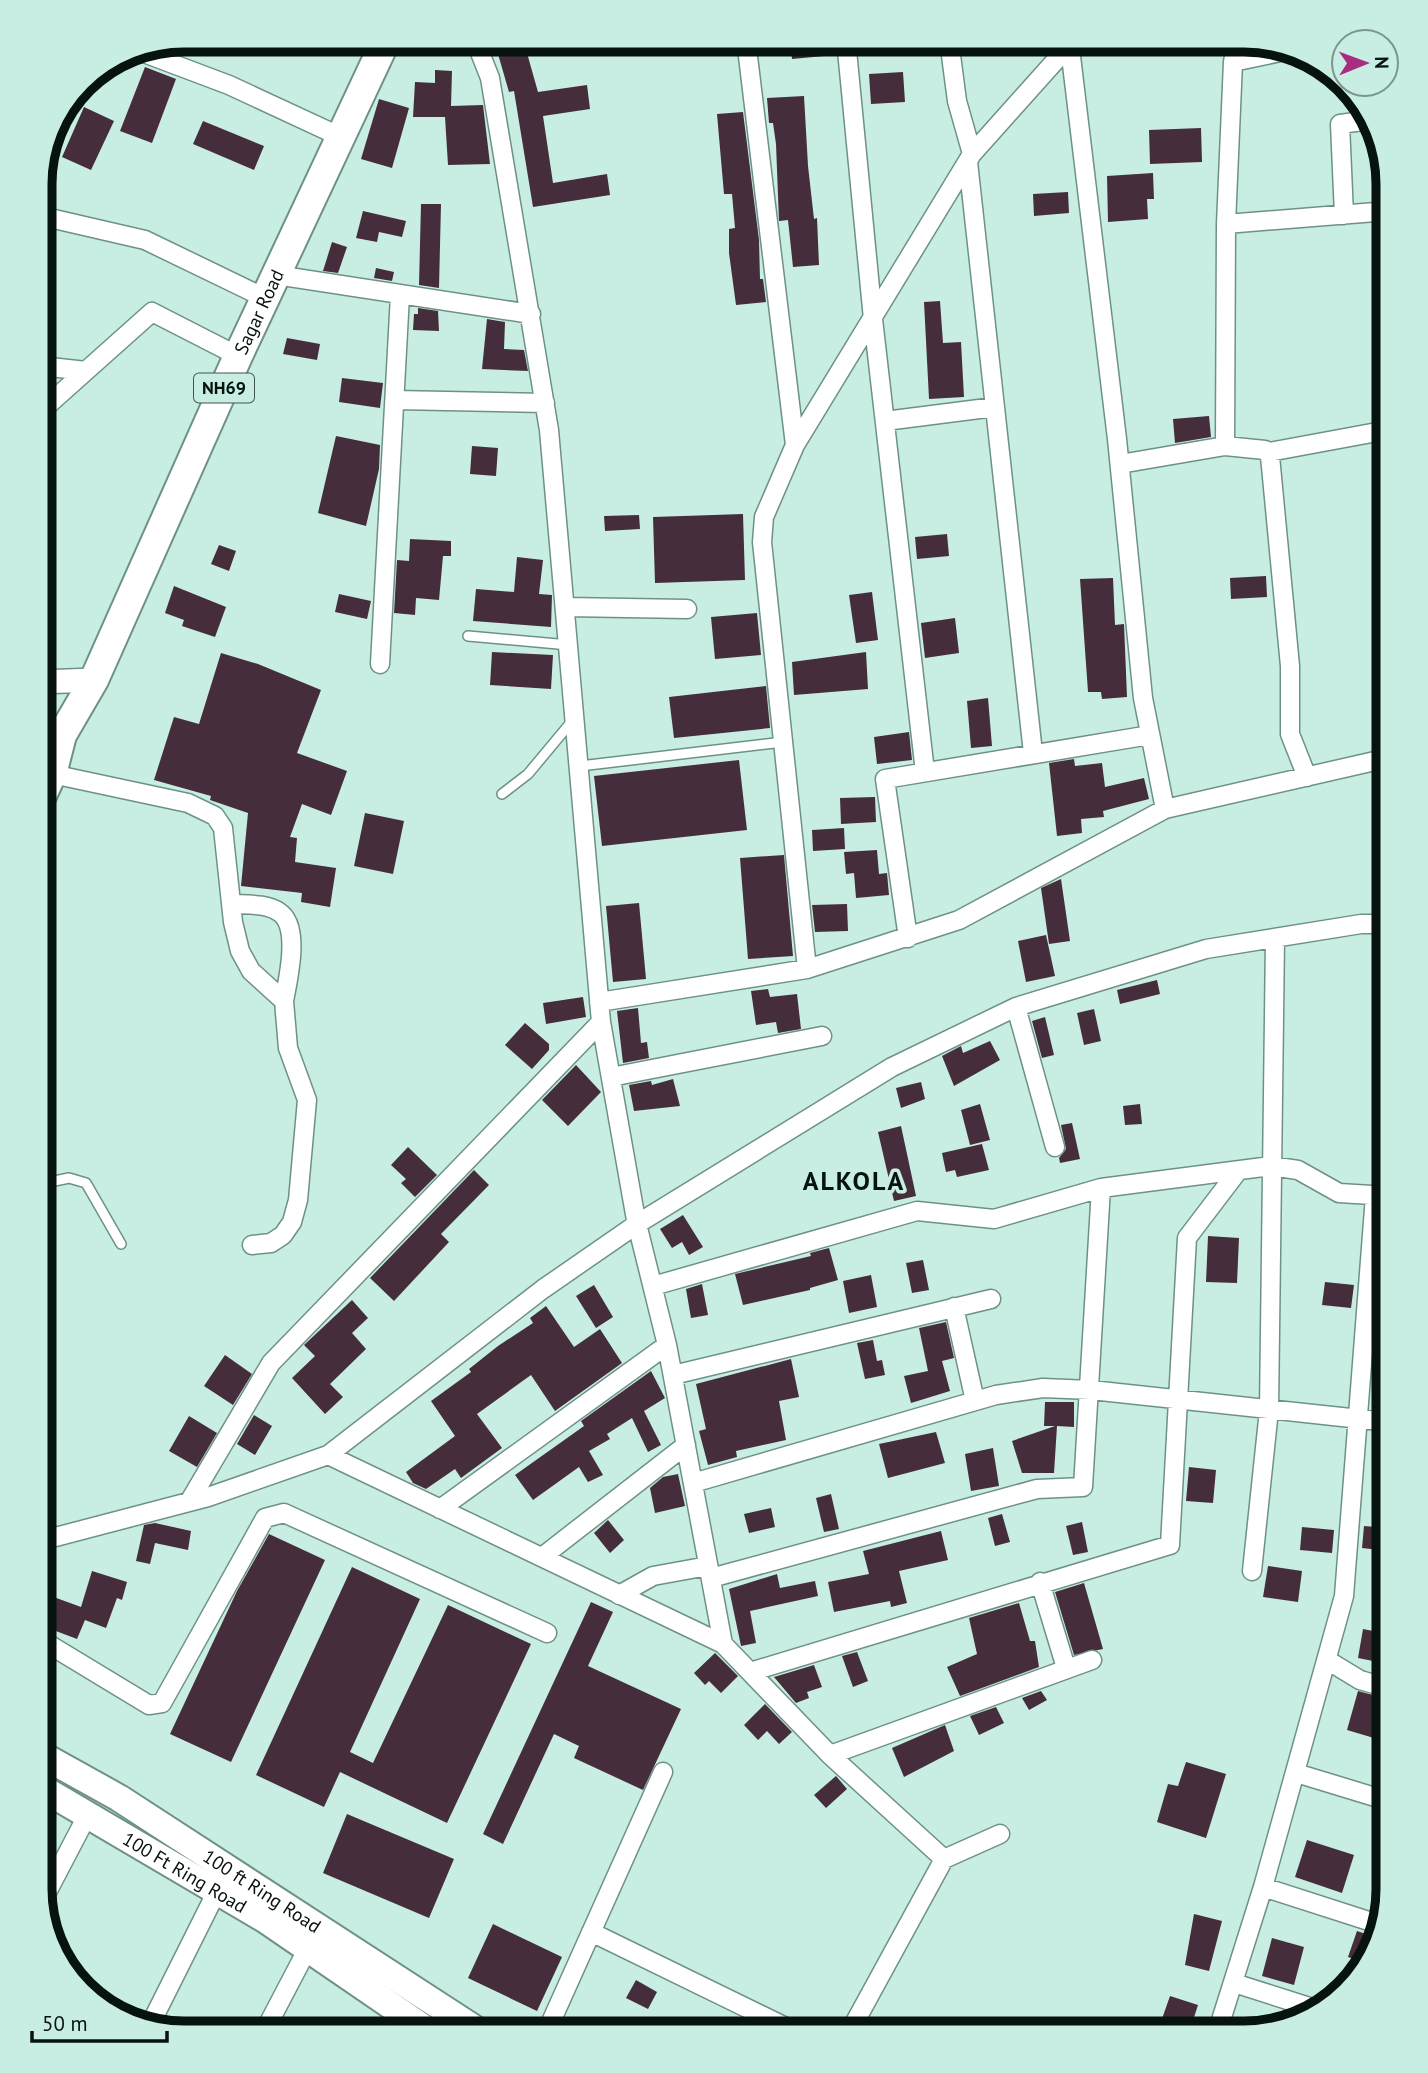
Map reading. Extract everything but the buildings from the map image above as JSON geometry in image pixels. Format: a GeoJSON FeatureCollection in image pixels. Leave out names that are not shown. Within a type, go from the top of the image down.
{"type":"FeatureCollection","features":[{"type":"Feature","properties":{"kind":"highway","name":"Sagar Road"},"geometry":{"type":"LineString","coordinates":[[53,753],[93,680],[238,356],[380,53]]}},
{"type":"Feature","properties":{"kind":"main road"},"geometry":{"type":"LineString","coordinates":[[53,682],[93,680]]}},
{"type":"Feature","properties":{"kind":"main road","name":"100 ft Ring Road"},"geometry":{"type":"LineString","coordinates":[[52,1761],[119,1798],[461,2020]]}},
{"type":"Feature","properties":{"kind":"main road","name":"100 Ft Ring Road"},"geometry":{"type":"LineString","coordinates":[[52,1794],[217,1891],[308,1948],[414,2020]]}},
{"type":"Feature","properties":{"kind":"street"},"geometry":{"type":"LineString","coordinates":[[480,53],[490,78],[545,403],[576,717],[601,1022],[637,1224],[667,1345],[723,1644]]}},
{"type":"Feature","properties":{"kind":"street"},"geometry":{"type":"LineString","coordinates":[[748,53],[795,445]]}},
{"type":"Feature","properties":{"kind":"street"},"geometry":{"type":"LineString","coordinates":[[847,53],[873,319],[925,772]]}},
{"type":"Feature","properties":{"kind":"street"},"geometry":{"type":"LineString","coordinates":[[951,53],[970,158],[1033,753]]}},
{"type":"Feature","properties":{"kind":"street"},"geometry":{"type":"LineString","coordinates":[[807,970],[762,542],[764,517],[795,445],[970,158],[1064,53]]}},
{"type":"Feature","properties":{"kind":"street"},"geometry":{"type":"LineString","coordinates":[[1073,53],[1120,464],[1143,698],[1165,809]]}},
{"type":"Feature","properties":{"kind":"street"},"geometry":{"type":"LineString","coordinates":[[1225,446],[1226,224],[1235,53]]}},
{"type":"Feature","properties":{"kind":"street"},"geometry":{"type":"LineString","coordinates":[[1233,62],[1266,55]]}},
{"type":"Feature","properties":{"kind":"street"},"geometry":{"type":"LineString","coordinates":[[154,57],[229,85],[341,137]]}},
{"type":"Feature","properties":{"kind":"street"},"geometry":{"type":"LineString","coordinates":[[1344,215],[1340,124],[1359,122]]}},
{"type":"Feature","properties":{"kind":"street"},"geometry":{"type":"LineString","coordinates":[[1226,224],[1376,212]]}},
{"type":"Feature","properties":{"kind":"street"},"geometry":{"type":"LineString","coordinates":[[53,219],[145,240],[271,287],[400,295],[531,314]]}},
{"type":"Feature","properties":{"kind":"street"},"geometry":{"type":"LineString","coordinates":[[380,664],[400,295]]}},
{"type":"Feature","properties":{"kind":"street"},"geometry":{"type":"LineString","coordinates":[[53,401],[152,312],[238,356]]}},
{"type":"Feature","properties":{"kind":"street"},"geometry":{"type":"LineString","coordinates":[[53,367],[86,371]]}},
{"type":"Feature","properties":{"kind":"street"},"geometry":{"type":"LineString","coordinates":[[395,400],[545,403]]}},
{"type":"Feature","properties":{"kind":"street"},"geometry":{"type":"LineString","coordinates":[[885,421],[995,407]]}},
{"type":"Feature","properties":{"kind":"street"},"geometry":{"type":"LineString","coordinates":[[1120,464],[1225,446],[1269,452],[1376,432]]}},
{"type":"Feature","properties":{"kind":"street"},"geometry":{"type":"LineString","coordinates":[[1269,452],[1290,666],[1290,734],[1307,777]]}},
{"type":"Feature","properties":{"kind":"street"},"geometry":{"type":"LineString","coordinates":[[566,607],[687,610]]}},
{"type":"Feature","properties":{"kind":"street"},"geometry":{"type":"LineString","coordinates":[[908,937],[885,779],[1150,735]]}},
{"type":"Feature","properties":{"kind":"street"},"geometry":{"type":"LineString","coordinates":[[53,754],[188,803],[215,816],[223,828],[227,842],[235,938],[245,962],[284,1001]]}},
{"type":"Feature","properties":{"kind":"street"},"geometry":{"type":"LineString","coordinates":[[599,1002],[807,970],[959,919],[1165,809],[1376,761]]}},
{"type":"Feature","properties":{"kind":"street"},"geometry":{"type":"LineString","coordinates":[[231,904],[272,909],[281,912],[286,920],[291,951],[284,1001],[288,1048],[307,1100],[298,1200],[292,1222],[283,1235],[271,1243],[252,1245]]}},
{"type":"Feature","properties":{"kind":"street"},"geometry":{"type":"LineString","coordinates":[[52,1538],[190,1502],[281,1474],[328,1455],[542,1289],[637,1224],[891,1067],[1016,1007],[1206,949],[1361,923],[1376,923]]}},
{"type":"Feature","properties":{"kind":"street"},"geometry":{"type":"LineString","coordinates":[[1252,1571],[1269,1409],[1275,937]]}},
{"type":"Feature","properties":{"kind":"street"},"geometry":{"type":"LineString","coordinates":[[1016,1007],[1055,1147]]}},
{"type":"Feature","properties":{"kind":"street"},"geometry":{"type":"LineString","coordinates":[[190,1502],[271,1363],[601,1022]]}},
{"type":"Feature","properties":{"kind":"street"},"geometry":{"type":"LineString","coordinates":[[611,1077],[822,1036]]}},
{"type":"Feature","properties":{"kind":"street"},"geometry":{"type":"LineString","coordinates":[[653,1286],[917,1211],[995,1219],[1101,1188],[1271,1166],[1298,1170],[1331,1191],[1376,1196]]}},
{"type":"Feature","properties":{"kind":"street"},"geometry":{"type":"LineString","coordinates":[[750,1672],[1040,1582],[1170,1545],[1181,1398],[1187,1238],[1238,1171]]}},
{"type":"Feature","properties":{"kind":"street"},"geometry":{"type":"LineString","coordinates":[[619,1594],[653,1576],[710,1572],[1037,1489],[1083,1487],[1091,1390],[1101,1188]]}},
{"type":"Feature","properties":{"kind":"street"},"geometry":{"type":"LineString","coordinates":[[1221,2021],[1296,1773],[1348,1575],[1358,1419],[1376,1244]]}},
{"type":"Feature","properties":{"kind":"street"},"geometry":{"type":"LineString","coordinates":[[673,1375],[991,1299]]}},
{"type":"Feature","properties":{"kind":"street"},"geometry":{"type":"LineString","coordinates":[[954,1307],[975,1401]]}},
{"type":"Feature","properties":{"kind":"street"},"geometry":{"type":"LineString","coordinates":[[440,1509],[667,1345]]}},
{"type":"Feature","properties":{"kind":"street"},"geometry":{"type":"LineString","coordinates":[[693,1483],[975,1401],[1043,1388],[1181,1398],[1376,1421]]}},
{"type":"Feature","properties":{"kind":"street"},"geometry":{"type":"LineString","coordinates":[[542,1557],[686,1445]]}},
{"type":"Feature","properties":{"kind":"street"},"geometry":{"type":"LineString","coordinates":[[328,1455],[723,1644],[830,1755],[944,1859]]}},
{"type":"Feature","properties":{"kind":"street"},"geometry":{"type":"LineString","coordinates":[[52,1646],[149,1705],[162,1703],[265,1518],[284,1513],[547,1633]]}},
{"type":"Feature","properties":{"kind":"street"},"geometry":{"type":"LineString","coordinates":[[1040,1582],[1066,1668]]}},
{"type":"Feature","properties":{"kind":"street"},"geometry":{"type":"LineString","coordinates":[[830,1755],[1092,1660]]}},
{"type":"Feature","properties":{"kind":"street"},"geometry":{"type":"LineString","coordinates":[[1327,1660],[1360,1680],[1376,1685]]}},
{"type":"Feature","properties":{"kind":"street"},"geometry":{"type":"LineString","coordinates":[[552,2020],[663,1772]]}},
{"type":"Feature","properties":{"kind":"street"},"geometry":{"type":"LineString","coordinates":[[1296,1773],[1376,1797]]}},
{"type":"Feature","properties":{"kind":"street"},"geometry":{"type":"LineString","coordinates":[[52,1883],[88,1814]]}},
{"type":"Feature","properties":{"kind":"street"},"geometry":{"type":"LineString","coordinates":[[856,2021],[944,1859],[1000,1834]]}},
{"type":"Feature","properties":{"kind":"street"},"geometry":{"type":"LineString","coordinates":[[1263,1887],[1371,1922]]}},
{"type":"Feature","properties":{"kind":"street"},"geometry":{"type":"LineString","coordinates":[[154,2017],[217,1891]]}},
{"type":"Feature","properties":{"kind":"street"},"geometry":{"type":"LineString","coordinates":[[591,1932],[773,2021]]}},
{"type":"Feature","properties":{"kind":"street"},"geometry":{"type":"LineString","coordinates":[[270,2020],[308,1948]]}},
{"type":"Feature","properties":{"kind":"street"},"geometry":{"type":"LineString","coordinates":[[1234,1983],[1304,2005]]}},
{"type":"Feature","properties":{"kind":"lane"},"geometry":{"type":"LineString","coordinates":[[468,636],[569,645]]}},
{"type":"Feature","properties":{"kind":"lane"},"geometry":{"type":"LineString","coordinates":[[502,794],[528,774],[576,717]]}},
{"type":"Feature","properties":{"kind":"lane"},"geometry":{"type":"LineString","coordinates":[[580,766],[783,742]]}},
{"type":"Feature","properties":{"kind":"lane"},"geometry":{"type":"LineString","coordinates":[[52,1181],[69,1178],[86,1184],[121,1244]]}},
{"type":"Feature","properties":{"kind":"district","name":"ALKOLA"},"geometry":{"type":"Point","coordinates":[854,1181]}}]}
